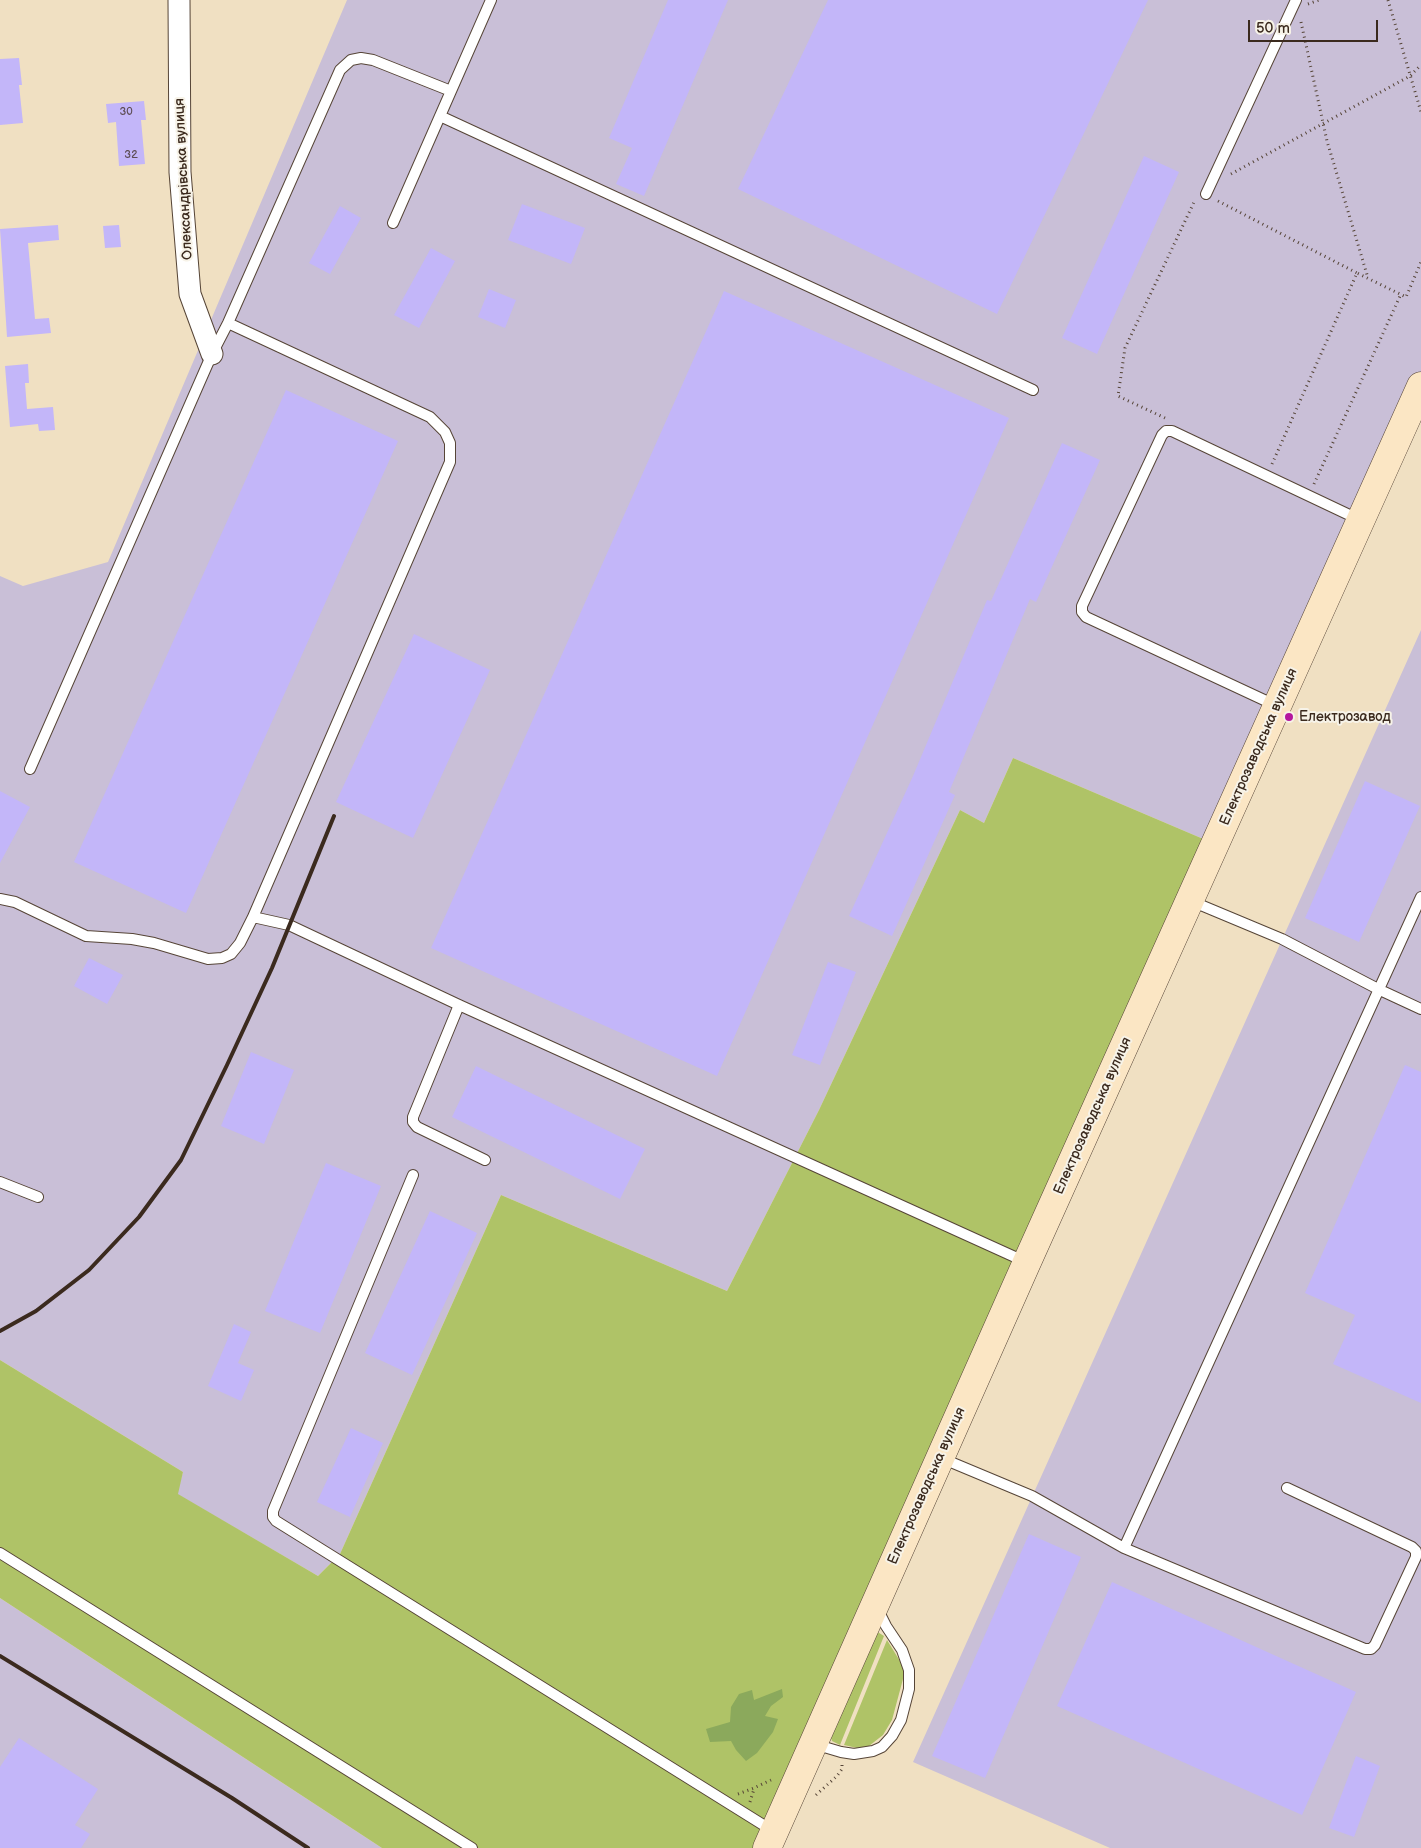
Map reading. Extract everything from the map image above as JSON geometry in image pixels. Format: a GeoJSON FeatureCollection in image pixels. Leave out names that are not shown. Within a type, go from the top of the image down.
{"type":"FeatureCollection","features":[{"type":"Feature","properties":{"kind":"main road","name":"Електрозаводська вулиця"},"geometry":{"type":"LineString","coordinates":[[770,1840],[1027,1262],[1421,386]]}},
{"type":"Feature","properties":{"kind":"street","name":"Олександрівська вулиця"},"geometry":{"type":"LineString","coordinates":[[179,0],[180,172],[190,294],[212,354]]}},
{"type":"Feature","properties":{"kind":"lane"},"geometry":{"type":"LineString","coordinates":[[393,223],[492,0]]}},
{"type":"Feature","properties":{"kind":"lane"},"geometry":{"type":"LineString","coordinates":[[1208,190],[1293,5]]}},
{"type":"Feature","properties":{"kind":"lane"},"geometry":{"type":"LineString","coordinates":[[30,769],[212,354],[228,323],[340,70],[351,60],[361,58],[374,60],[451,92]]}},
{"type":"Feature","properties":{"kind":"lane"},"geometry":{"type":"LineString","coordinates":[[440,116],[1033,390]]}},
{"type":"Feature","properties":{"kind":"lane"},"geometry":{"type":"LineString","coordinates":[[0,899],[15,902],[86,936],[147,942],[208,959],[222,958],[231,954],[240,943],[253,917],[450,462],[450,442],[445,432],[430,416],[228,323]]}},
{"type":"Feature","properties":{"kind":"lane"},"geometry":{"type":"LineString","coordinates":[[1277,706],[1086,617],[1082,612],[1082,606],[1086,597],[1162,435],[1166,431],[1172,432],[1267,476],[1360,521]]}},
{"type":"Feature","properties":{"kind":"lane"},"geometry":{"type":"LineString","coordinates":[[1124,1548],[1421,897]]}},
{"type":"Feature","properties":{"kind":"lane"},"geometry":{"type":"LineString","coordinates":[[1190,901],[1282,939],[1421,1009]]}},
{"type":"Feature","properties":{"kind":"lane"},"geometry":{"type":"LineString","coordinates":[[253,917],[289,925],[459,1005],[1027,1262]]}},
{"type":"Feature","properties":{"kind":"lane"},"geometry":{"type":"LineString","coordinates":[[459,1005],[413,1117],[413,1122],[417,1127],[485,1160]]}},
{"type":"Feature","properties":{"kind":"lane"},"geometry":{"type":"LineString","coordinates":[[413,1174],[273,1512],[273,1517],[276,1521],[721,1799],[770,1840]]}},
{"type":"Feature","properties":{"kind":"lane"},"geometry":{"type":"LineString","coordinates":[[0,1182],[38,1197]]}},
{"type":"Feature","properties":{"kind":"lane"},"geometry":{"type":"LineString","coordinates":[[940,1458],[1032,1496],[1124,1548],[1365,1649],[1371,1648],[1375,1645],[1416,1557],[1416,1551],[1412,1547],[1287,1488]]}},
{"type":"Feature","properties":{"kind":"lane"},"geometry":{"type":"LineString","coordinates":[[0,1553],[472,1848]]}},
{"type":"Feature","properties":{"kind":"lane"},"geometry":{"type":"LineString","coordinates":[[812,1743],[854,1754],[873,1751],[882,1748],[901,1720],[909,1689],[909,1670],[902,1650],[878,1613],[877,1599]]}},
{"type":"Feature","properties":{"kind":"path"},"geometry":{"type":"LineString","coordinates":[[1319,0],[1293,5],[1301,22],[1323,124],[1368,278]]}},
{"type":"Feature","properties":{"kind":"path"},"geometry":{"type":"LineString","coordinates":[[1388,0],[1421,112]]}},
{"type":"Feature","properties":{"kind":"path"},"geometry":{"type":"LineString","coordinates":[[1172,422],[1118,396],[1125,348],[1199,191],[1208,190],[1410,76],[1421,65]]}},
{"type":"Feature","properties":{"kind":"path"},"geometry":{"type":"LineString","coordinates":[[1208,190],[1357,273],[1406,297],[1421,262]]}},
{"type":"Feature","properties":{"kind":"path"},"geometry":{"type":"LineString","coordinates":[[1267,476],[1357,273]]}},
{"type":"Feature","properties":{"kind":"path"},"geometry":{"type":"LineString","coordinates":[[1308,496],[1401,294]]}},
{"type":"Feature","properties":{"kind":"path"},"geometry":{"type":"LineString","coordinates":[[721,1799],[772,1780]]}},
{"type":"Feature","properties":{"kind":"shaded area"},"geometry":{"type":"Polygon","coordinates":[[[347,0],[1421,0],[1421,386],[1215,844],[1013,758],[984,823],[960,810],[819,1110],[727,1291],[501,1195],[340,1554],[318,1576],[177,1494],[183,1472],[0,1360],[0,576],[23,586],[108,562],[347,0]]]}},
{"type":"Feature","properties":{"kind":"shaded area"},"geometry":{"type":"Polygon","coordinates":[[[1421,630],[1421,1848],[1110,1848],[913,1762],[1421,630]]]}},
{"type":"Feature","properties":{"kind":"shaded area"},"geometry":{"type":"Polygon","coordinates":[[[0,1598],[382,1848],[0,1848],[0,1598]]]}},
{"type":"Feature","properties":{"kind":"green space"},"geometry":{"type":"Polygon","coordinates":[[[1013,758],[1215,844],[767,1848],[382,1848],[0,1598],[0,1360],[183,1472],[178,1494],[318,1576],[340,1554],[501,1195],[727,1291],[819,1110],[960,810],[984,823],[1013,758]]]}},
{"type":"Feature","properties":{"kind":"green space"},"geometry":{"type":"Polygon","coordinates":[[[876,1631],[884,1636],[840,1745],[832,1741],[830,1735],[876,1631]]]}},
{"type":"Feature","properties":{"kind":"green space"},"geometry":{"type":"Polygon","coordinates":[[[887,1640],[903,1666],[903,1679],[892,1720],[883,1735],[869,1746],[857,1748],[844,1745],[887,1640]]]}},
{"type":"Feature","properties":{"kind":"green space"},"geometry":{"type":"Polygon","coordinates":[[[782,1689],[783,1697],[771,1706],[765,1716],[778,1719],[773,1732],[757,1753],[746,1761],[731,1741],[710,1742],[706,1729],[730,1722],[731,1707],[739,1694],[752,1690],[754,1700],[782,1689]]]}},
{"type":"Feature","properties":{"kind":"building"},"geometry":{"type":"Polygon","coordinates":[[[668,0],[728,0],[644,196],[616,184],[632,148],[609,138],[668,0]]]}},
{"type":"Feature","properties":{"kind":"building"},"geometry":{"type":"Polygon","coordinates":[[[828,0],[1148,0],[997,314],[738,189],[828,0]]]}},
{"type":"Feature","properties":{"kind":"building"},"geometry":{"type":"Polygon","coordinates":[[[19,58],[22,85],[19,85],[23,123],[0,125],[0,59],[19,58]]]}},
{"type":"Feature","properties":{"kind":"building"},"geometry":{"type":"Polygon","coordinates":[[[144,101],[146,120],[141,120],[145,164],[119,166],[116,122],[108,123],[106,104],[144,101]]]}},
{"type":"Feature","properties":{"kind":"building"},"geometry":{"type":"Polygon","coordinates":[[[1144,156],[1179,172],[1097,354],[1062,338],[1144,156]]]}},
{"type":"Feature","properties":{"kind":"building"},"geometry":{"type":"Polygon","coordinates":[[[522,204],[585,228],[571,264],[508,240],[522,204]]]}},
{"type":"Feature","properties":{"kind":"building"},"geometry":{"type":"Polygon","coordinates":[[[340,206],[361,218],[330,274],[309,263],[340,206]]]}},
{"type":"Feature","properties":{"kind":"building"},"geometry":{"type":"Polygon","coordinates":[[[58,225],[59,240],[28,243],[35,319],[49,318],[51,333],[7,337],[0,229],[58,225]]]}},
{"type":"Feature","properties":{"kind":"building"},"geometry":{"type":"Polygon","coordinates":[[[119,225],[121,247],[105,248],[103,226],[119,225]]]}},
{"type":"Feature","properties":{"kind":"building"},"geometry":{"type":"Polygon","coordinates":[[[431,248],[455,261],[419,328],[394,315],[431,248]]]}},
{"type":"Feature","properties":{"kind":"building"},"geometry":{"type":"Polygon","coordinates":[[[489,289],[516,300],[505,328],[478,317],[489,289]]]}},
{"type":"Feature","properties":{"kind":"building"},"geometry":{"type":"Polygon","coordinates":[[[724,291],[1009,418],[717,1076],[431,948],[724,291]]]}},
{"type":"Feature","properties":{"kind":"building"},"geometry":{"type":"Polygon","coordinates":[[[28,364],[29,383],[25,383],[27,409],[53,407],[55,430],[39,431],[38,424],[10,427],[5,366],[28,364]]]}},
{"type":"Feature","properties":{"kind":"building"},"geometry":{"type":"Polygon","coordinates":[[[286,390],[398,441],[186,913],[74,862],[286,390]]]}},
{"type":"Feature","properties":{"kind":"building"},"geometry":{"type":"Polygon","coordinates":[[[1062,443],[1100,460],[1036,602],[1030,599],[949,792],[955,795],[892,936],[849,916],[913,776],[987,600],[991,601],[1062,443]]]}},
{"type":"Feature","properties":{"kind":"building"},"geometry":{"type":"Polygon","coordinates":[[[414,634],[490,670],[413,838],[336,802],[414,634]]]}},
{"type":"Feature","properties":{"kind":"building"},"geometry":{"type":"Polygon","coordinates":[[[1365,781],[1420,806],[1359,942],[1305,918],[1365,781]]]}},
{"type":"Feature","properties":{"kind":"building"},"geometry":{"type":"Polygon","coordinates":[[[0,791],[30,807],[0,863],[0,791]]]}},
{"type":"Feature","properties":{"kind":"building"},"geometry":{"type":"Polygon","coordinates":[[[89,958],[123,975],[107,1004],[74,986],[89,958]]]}},
{"type":"Feature","properties":{"kind":"building"},"geometry":{"type":"Polygon","coordinates":[[[828,962],[856,972],[820,1065],[792,1055],[828,962]]]}},
{"type":"Feature","properties":{"kind":"building"},"geometry":{"type":"Polygon","coordinates":[[[251,1052],[294,1070],[264,1144],[221,1126],[251,1052]]]}},
{"type":"Feature","properties":{"kind":"building"},"geometry":{"type":"Polygon","coordinates":[[[1405,1065],[1421,1072],[1421,1403],[1333,1364],[1355,1315],[1305,1293],[1405,1065]]]}},
{"type":"Feature","properties":{"kind":"building"},"geometry":{"type":"Polygon","coordinates":[[[476,1066],[645,1149],[620,1199],[452,1117],[476,1066]]]}},
{"type":"Feature","properties":{"kind":"building"},"geometry":{"type":"Polygon","coordinates":[[[326,1163],[381,1186],[320,1333],[265,1311],[326,1163]]]}},
{"type":"Feature","properties":{"kind":"building"},"geometry":{"type":"Polygon","coordinates":[[[430,1211],[477,1233],[412,1375],[365,1353],[430,1211]]]}},
{"type":"Feature","properties":{"kind":"building"},"geometry":{"type":"Polygon","coordinates":[[[234,1324],[251,1332],[238,1363],[254,1370],[241,1401],[208,1386],[234,1324]]]}},
{"type":"Feature","properties":{"kind":"building"},"geometry":{"type":"Polygon","coordinates":[[[351,1428],[383,1443],[350,1517],[317,1502],[351,1428]]]}},
{"type":"Feature","properties":{"kind":"building"},"geometry":{"type":"Polygon","coordinates":[[[1029,1534],[1081,1557],[985,1778],[932,1756],[1029,1534]]]}},
{"type":"Feature","properties":{"kind":"building"},"geometry":{"type":"Polygon","coordinates":[[[1112,1582],[1356,1692],[1302,1815],[1057,1706],[1112,1582]]]}},
{"type":"Feature","properties":{"kind":"building"},"geometry":{"type":"Polygon","coordinates":[[[19,1738],[98,1789],[75,1825],[90,1834],[81,1848],[0,1848],[0,1767],[19,1738]]]}},
{"type":"Feature","properties":{"kind":"building"},"geometry":{"type":"Polygon","coordinates":[[[1356,1756],[1380,1766],[1354,1837],[1329,1828],[1356,1756]]]}},
{"type":"Feature","properties":{"kind":"railway"},"geometry":{"type":"LineString","coordinates":[[0,1331],[36,1311],[89,1270],[139,1217],[181,1160],[272,968],[334,816]]}},
{"type":"Feature","properties":{"kind":"railway"},"geometry":{"type":"LineString","coordinates":[[0,1656],[232,1798],[308,1848]]}},
{"type":"Feature","properties":{"kind":"place","name":"Електрозавод"},"geometry":{"type":"Point","coordinates":[1289,717]}}]}
